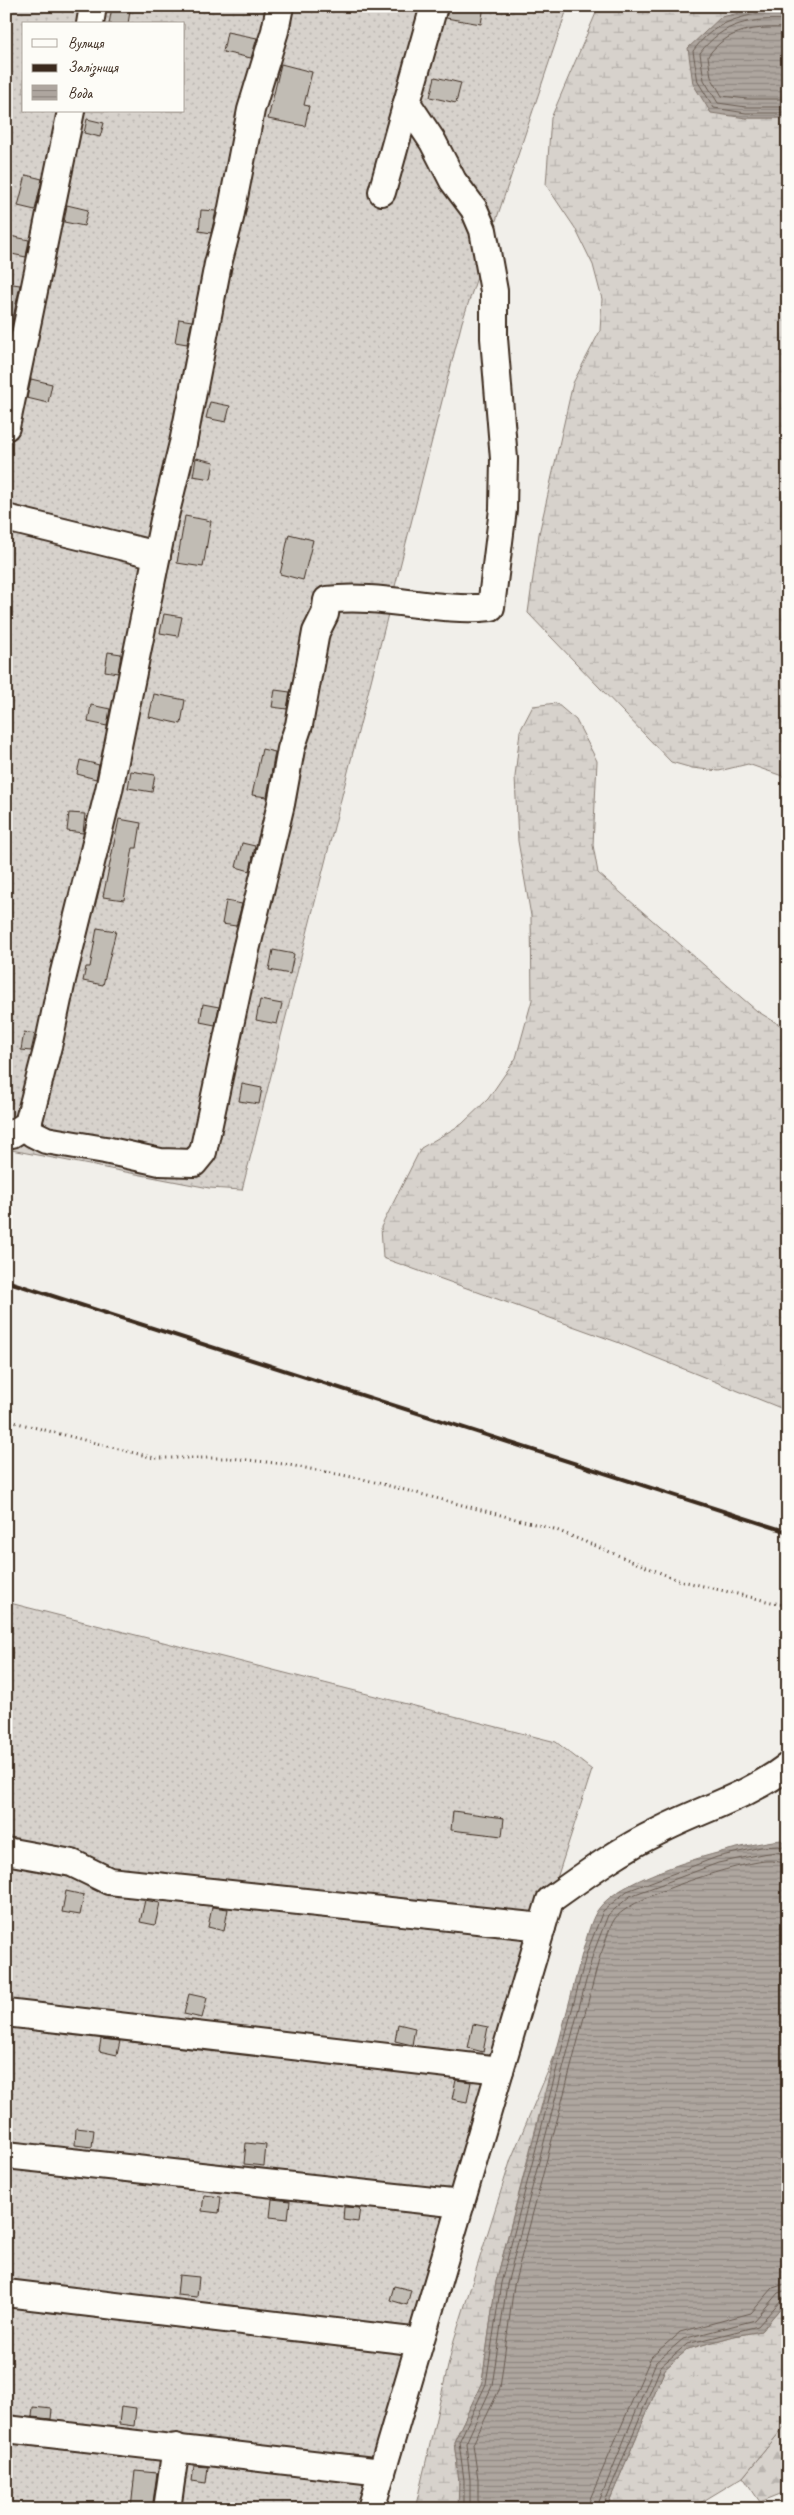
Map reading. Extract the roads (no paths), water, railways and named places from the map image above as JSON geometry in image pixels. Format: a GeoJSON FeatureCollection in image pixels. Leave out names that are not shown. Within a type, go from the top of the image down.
{"type":"FeatureCollection","features":[{"type":"Feature","properties":{"kind":"street"},"geometry":{"type":"LineString","coordinates":[[90,22],[93,6]]}},
{"type":"Feature","properties":{"kind":"street"},"geometry":{"type":"LineString","coordinates":[[280,6],[275,31],[251,110],[230,218],[218,264],[183,443],[157,555],[109,790],[62,980],[49,1042],[17,1129],[32,1133],[46,1140],[160,1162],[194,1163],[203,1152],[246,950],[281,804],[316,632],[327,600],[358,599],[456,610],[492,607],[503,509],[504,460],[494,338],[493,282],[483,230],[474,209],[453,181],[433,142],[407,103]]}},
{"type":"Feature","properties":{"kind":"street"},"geometry":{"type":"LineString","coordinates":[[382,192],[434,6]]}},
{"type":"Feature","properties":{"kind":"street"},"geometry":{"type":"LineString","coordinates":[[6,427],[44,233],[71,112]]}},
{"type":"Feature","properties":{"kind":"street"},"geometry":{"type":"LineString","coordinates":[[6,518],[157,555]]}},
{"type":"Feature","properties":{"kind":"street"},"geometry":{"type":"LineString","coordinates":[[371,2509],[550,1900],[615,1853],[660,1830],[708,1811],[788,1766]]}},
{"type":"Feature","properties":{"kind":"street"},"geometry":{"type":"LineString","coordinates":[[6,1851],[72,1863],[109,1881],[542,1927]]}},
{"type":"Feature","properties":{"kind":"street"},"geometry":{"type":"LineString","coordinates":[[6,2013],[500,2070]]}},
{"type":"Feature","properties":{"kind":"street"},"geometry":{"type":"LineString","coordinates":[[6,2155],[461,2204]]}},
{"type":"Feature","properties":{"kind":"street"},"geometry":{"type":"LineString","coordinates":[[6,2293],[420,2342]]}},
{"type":"Feature","properties":{"kind":"street"},"geometry":{"type":"LineString","coordinates":[[6,2429],[382,2472]]}},
{"type":"Feature","properties":{"kind":"street"},"geometry":{"type":"LineString","coordinates":[[167,2509],[176,2447]]}},
{"type":"Feature","properties":{"kind":"water"},"geometry":{"type":"Polygon","coordinates":[[[758,9],[788,9],[788,118],[746,118],[711,113],[693,84],[688,48],[721,17],[758,9]]]}},
{"type":"Feature","properties":{"kind":"water"},"geometry":{"type":"Polygon","coordinates":[[[781,1840],[788,1846],[788,2299],[761,2331],[734,2336],[688,2349],[665,2369],[606,2509],[458,2509],[459,2481],[454,2442],[482,2382],[496,2282],[583,1950],[594,1916],[600,1907],[614,1895],[658,1872],[712,1854],[781,1840]]]}},
{"type":"Feature","properties":{"kind":"railway"},"geometry":{"type":"LineString","coordinates":[[6,1281],[788,1532]]}}]}
